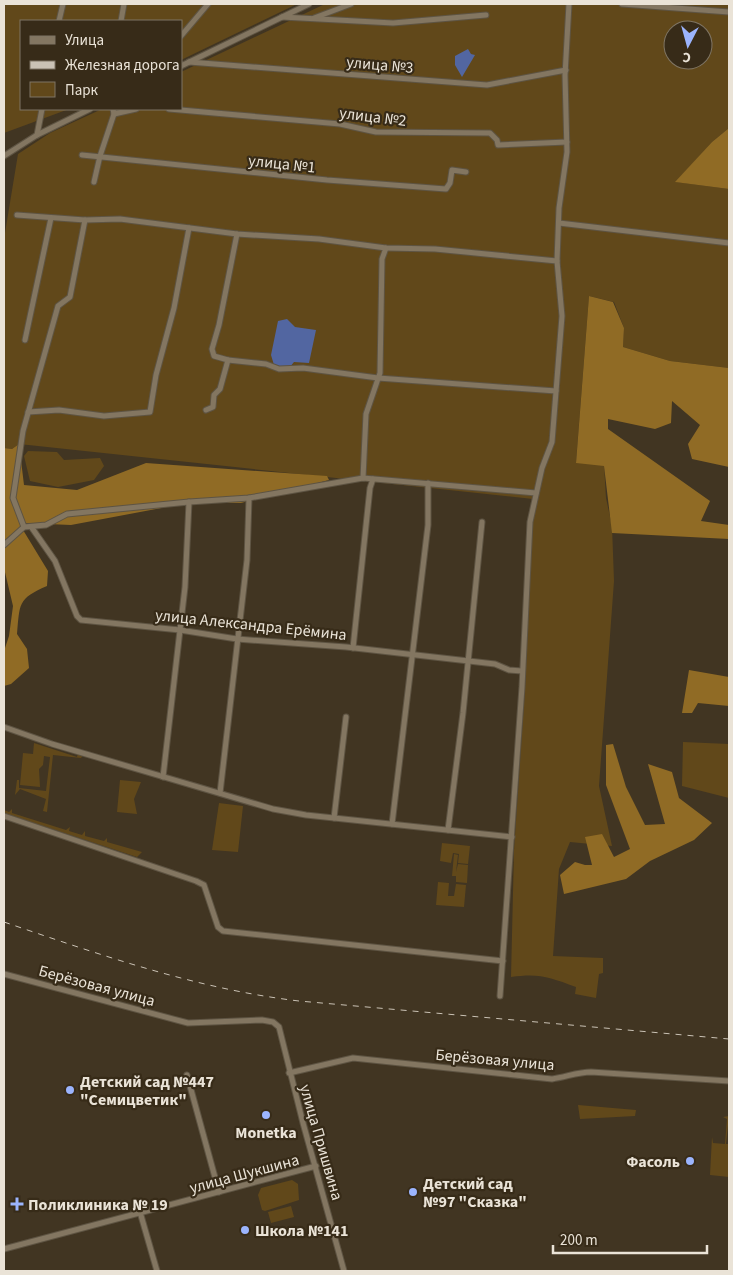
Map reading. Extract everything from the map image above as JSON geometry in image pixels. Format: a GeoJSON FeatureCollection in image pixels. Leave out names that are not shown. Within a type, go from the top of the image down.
{"type":"FeatureCollection","features":[{"type":"Feature","properties":{"kind":"street"},"geometry":{"type":"LineString","coordinates":[[59,20],[63,4]]}},
{"type":"Feature","properties":{"kind":"street"},"geometry":{"type":"LineString","coordinates":[[120,20],[124,4]]}},
{"type":"Feature","properties":{"kind":"street"},"geometry":{"type":"LineString","coordinates":[[182,35],[208,4]]}},
{"type":"Feature","properties":{"kind":"street"},"geometry":{"type":"LineString","coordinates":[[182,66],[309,4]]}},
{"type":"Feature","properties":{"kind":"street"},"geometry":{"type":"LineString","coordinates":[[312,19],[351,4]]}},
{"type":"Feature","properties":{"kind":"street"},"geometry":{"type":"LineString","coordinates":[[500,996],[512,837],[530,522],[542,468],[552,442],[562,316],[557,261],[558,223],[567,142],[566,70],[569,4]]}},
{"type":"Feature","properties":{"kind":"street"},"geometry":{"type":"LineString","coordinates":[[622,4],[729,12]]}},
{"type":"Feature","properties":{"kind":"street"},"geometry":{"type":"LineString","coordinates":[[282,16],[392,23],[486,15]]}},
{"type":"Feature","properties":{"kind":"street","name":"улица №3"},"geometry":{"type":"LineString","coordinates":[[189,62],[487,85],[566,70]]}},
{"type":"Feature","properties":{"kind":"street"},"geometry":{"type":"LineString","coordinates":[[38,135],[42,110]]}},
{"type":"Feature","properties":{"kind":"street"},"geometry":{"type":"LineString","coordinates":[[4,156],[38,135],[88,110]]}},
{"type":"Feature","properties":{"kind":"street","name":"улица №2"},"geometry":{"type":"LineString","coordinates":[[180,110],[340,124],[376,132],[490,133],[497,140],[498,145],[567,142]]}},
{"type":"Feature","properties":{"kind":"street"},"geometry":{"type":"LineString","coordinates":[[94,182],[114,111]]}},
{"type":"Feature","properties":{"kind":"street","name":"улица №1"},"geometry":{"type":"LineString","coordinates":[[82,154],[327,180],[446,189],[450,184],[452,170],[466,172]]}},
{"type":"Feature","properties":{"kind":"street"},"geometry":{"type":"LineString","coordinates":[[17,215],[85,220],[120,219],[237,234],[319,239],[386,248],[436,249],[557,261]]}},
{"type":"Feature","properties":{"kind":"street"},"geometry":{"type":"LineString","coordinates":[[25,340],[51,218]]}},
{"type":"Feature","properties":{"kind":"street"},"geometry":{"type":"LineString","coordinates":[[24,527],[13,498],[23,431],[58,306],[70,297],[85,220]]}},
{"type":"Feature","properties":{"kind":"street"},"geometry":{"type":"LineString","coordinates":[[558,223],[729,242]]}},
{"type":"Feature","properties":{"kind":"street"},"geometry":{"type":"LineString","coordinates":[[28,412],[59,410],[104,416],[150,412],[156,376],[174,308],[189,228]]}},
{"type":"Feature","properties":{"kind":"street"},"geometry":{"type":"LineString","coordinates":[[237,234],[219,325],[212,349],[214,356],[228,360],[266,364],[279,370],[303,368],[378,378],[556,391]]}},
{"type":"Feature","properties":{"kind":"street"},"geometry":{"type":"LineString","coordinates":[[363,478],[366,414],[378,378],[382,259],[386,248]]}},
{"type":"Feature","properties":{"kind":"street"},"geometry":{"type":"LineString","coordinates":[[206,410],[213,407],[214,394],[220,389],[228,360]]}},
{"type":"Feature","properties":{"kind":"street"},"geometry":{"type":"LineString","coordinates":[[4,545],[24,527],[32,528],[46,525],[67,514],[249,498],[363,478],[536,493]]}},
{"type":"Feature","properties":{"kind":"street"},"geometry":{"type":"LineString","coordinates":[[353,648],[370,488],[373,479]]}},
{"type":"Feature","properties":{"kind":"street"},"geometry":{"type":"LineString","coordinates":[[392,824],[428,524],[428,483]]}},
{"type":"Feature","properties":{"kind":"street"},"geometry":{"type":"LineString","coordinates":[[220,793],[247,560],[249,498]]}},
{"type":"Feature","properties":{"kind":"street"},"geometry":{"type":"LineString","coordinates":[[164,777],[188,548],[189,502]]}},
{"type":"Feature","properties":{"kind":"street"},"geometry":{"type":"LineString","coordinates":[[448,830],[482,522]]}},
{"type":"Feature","properties":{"kind":"street","name":"улица Александра Ерёмина"},"geometry":{"type":"LineString","coordinates":[[32,528],[55,561],[77,616],[82,620],[180,630],[237,639],[353,648],[495,664],[509,670],[522,671]]}},
{"type":"Feature","properties":{"kind":"street"},"geometry":{"type":"LineString","coordinates":[[334,818],[346,716]]}},
{"type":"Feature","properties":{"kind":"street"},"geometry":{"type":"LineString","coordinates":[[4,727],[52,744],[273,809],[334,818],[512,837]]}},
{"type":"Feature","properties":{"kind":"street"},"geometry":{"type":"LineString","coordinates":[[4,816],[204,885],[218,926],[223,931],[503,961]]}},
{"type":"Feature","properties":{"kind":"street","name":"Берёзовая улица"},"geometry":{"type":"LineString","coordinates":[[4,974],[188,1023],[262,1020],[274,1022]]}},
{"type":"Feature","properties":{"kind":"street","name":"улица Пришвина"},"geometry":{"type":"LineString","coordinates":[[274,1022],[279,1027],[289,1073],[344,1271]]}},
{"type":"Feature","properties":{"kind":"street","name":"Берёзовая улица"},"geometry":{"type":"LineString","coordinates":[[289,1073],[353,1058],[552,1079],[567,1077],[579,1072],[591,1072],[729,1082]]}},
{"type":"Feature","properties":{"kind":"street"},"geometry":{"type":"LineString","coordinates":[[187,1075],[220,1192]]}},
{"type":"Feature","properties":{"kind":"street","name":"улица Шукшина"},"geometry":{"type":"LineString","coordinates":[[4,1249],[316,1166]]}},
{"type":"Feature","properties":{"kind":"street"},"geometry":{"type":"LineString","coordinates":[[140,1212],[157,1271]]}},
{"type":"Feature","properties":{"kind":"green space"},"geometry":{"type":"Polygon","coordinates":[[[4,4],[297,4],[182,60],[182,20],[20,20],[20,110],[66,110],[4,133],[4,4]]]}},
{"type":"Feature","properties":{"kind":"green space"},"geometry":{"type":"Polygon","coordinates":[[[325,4],[729,4],[729,128],[712,142],[676,182],[729,189],[729,368],[670,361],[623,347],[624,328],[614,302],[589,296],[576,462],[604,465],[606,498],[612,526],[614,581],[599,786],[612,846],[570,842],[559,869],[553,956],[603,958],[603,973],[599,974],[596,998],[575,994],[576,987],[551,978],[529,975],[511,977],[514,850],[525,689],[533,499],[19,444],[12,449],[4,448],[4,239],[18,154],[50,133],[100,110],[182,110],[182,72],[325,4]]]}},
{"type":"Feature","properties":{"kind":"green space"},"geometry":{"type":"Polygon","coordinates":[[[28,451],[57,452],[64,460],[100,458],[104,466],[94,480],[58,487],[30,481],[24,456],[28,451]]]}},
{"type":"Feature","properties":{"kind":"green space"},"geometry":{"type":"Polygon","coordinates":[[[683,742],[729,744],[729,798],[682,786],[683,742]]]}},
{"type":"Feature","properties":{"kind":"green space"},"geometry":{"type":"Polygon","coordinates":[[[34,743],[77,757],[78,753],[83,755],[81,758],[53,755],[47,812],[43,811],[46,799],[20,789],[15,795],[17,780],[19,780],[19,788],[46,791],[50,757],[44,756],[43,765],[39,769],[40,787],[20,785],[23,753],[33,754],[34,743]]]}},
{"type":"Feature","properties":{"kind":"green space"},"geometry":{"type":"Polygon","coordinates":[[[120,780],[141,782],[134,799],[137,814],[117,812],[120,780]]]}},
{"type":"Feature","properties":{"kind":"green space"},"geometry":{"type":"Polygon","coordinates":[[[219,803],[243,806],[238,852],[212,850],[219,803]]]}},
{"type":"Feature","properties":{"kind":"green space"},"geometry":{"type":"Polygon","coordinates":[[[12,809],[12,813],[66,830],[70,827],[69,831],[82,835],[85,831],[85,836],[104,841],[107,838],[107,842],[142,852],[137,857],[4,813],[4,810],[9,812],[12,809]]]}},
{"type":"Feature","properties":{"kind":"green space"},"geometry":{"type":"Polygon","coordinates":[[[442,843],[470,846],[468,864],[458,863],[459,854],[453,853],[451,863],[440,861],[442,843]]]}},
{"type":"Feature","properties":{"kind":"green space"},"geometry":{"type":"Polygon","coordinates":[[[454,854],[458,855],[456,872],[458,864],[468,865],[467,883],[456,882],[456,876],[452,876],[454,854]]]}},
{"type":"Feature","properties":{"kind":"green space"},"geometry":{"type":"Polygon","coordinates":[[[438,882],[449,883],[448,896],[454,896],[456,884],[466,885],[464,907],[436,905],[438,882]]]}},
{"type":"Feature","properties":{"kind":"green space"},"geometry":{"type":"Polygon","coordinates":[[[578,1105],[636,1110],[635,1116],[580,1119],[578,1105]]]}},
{"type":"Feature","properties":{"kind":"green space"},"geometry":{"type":"Polygon","coordinates":[[[729,1116],[726,1144],[729,1144],[729,1177],[710,1175],[712,1137],[713,1143],[725,1144],[727,1119],[723,1117],[729,1116]]]}},
{"type":"Feature","properties":{"kind":"green space"},"geometry":{"type":"Polygon","coordinates":[[[292,1180],[298,1184],[299,1200],[265,1211],[262,1210],[258,1195],[261,1188],[292,1180]]]}},
{"type":"Feature","properties":{"kind":"green space"},"geometry":{"type":"Polygon","coordinates":[[[291,1206],[294,1217],[271,1223],[268,1212],[291,1206]]]}},
{"type":"Feature","properties":{"kind":"shaded area"},"geometry":{"type":"Polygon","coordinates":[[[729,128],[729,189],[675,182],[712,142],[729,128]]]}},
{"type":"Feature","properties":{"kind":"shaded area"},"geometry":{"type":"Polygon","coordinates":[[[589,296],[613,302],[624,328],[623,347],[670,361],[729,368],[729,467],[692,459],[688,444],[700,425],[672,401],[671,423],[655,429],[608,419],[608,429],[710,501],[701,521],[729,525],[729,539],[612,533],[604,466],[576,463],[589,296]]]}},
{"type":"Feature","properties":{"kind":"shaded area"},"geometry":{"type":"Polygon","coordinates":[[[19,444],[24,485],[77,490],[146,463],[327,476],[329,480],[241,503],[188,503],[71,525],[24,523],[20,525],[48,571],[47,586],[25,599],[20,609],[17,634],[27,649],[29,668],[11,684],[4,686],[4,651],[9,636],[13,606],[4,568],[4,448],[12,449],[19,444]]]}},
{"type":"Feature","properties":{"kind":"shaded area"},"geometry":{"type":"Polygon","coordinates":[[[689,670],[729,677],[729,706],[698,703],[692,713],[682,713],[689,670]]]}},
{"type":"Feature","properties":{"kind":"shaded area"},"geometry":{"type":"Polygon","coordinates":[[[613,744],[626,787],[645,825],[665,824],[648,764],[672,772],[679,798],[712,823],[694,840],[650,861],[626,879],[564,894],[560,875],[575,862],[592,865],[585,837],[602,834],[614,857],[630,849],[606,785],[606,745],[613,744]]]}},
{"type":"Feature","properties":{"kind":"water"},"geometry":{"type":"Polygon","coordinates":[[[468,49],[471,54],[475,55],[462,77],[455,65],[455,56],[468,49]]]}},
{"type":"Feature","properties":{"kind":"water"},"geometry":{"type":"Polygon","coordinates":[[[287,319],[295,327],[316,330],[309,363],[294,362],[289,368],[274,365],[271,355],[278,321],[287,319]]]}},
{"type":"Feature","properties":{"kind":"railway"},"geometry":{"type":"LineString","coordinates":[[4,922],[150,969],[261,996],[299,1001],[729,1039]]}},
{"type":"Feature","properties":{"kind":"place","name":"Детский сад №447 \"Семицветик\""},"geometry":{"type":"Point","coordinates":[70,1090]}},
{"type":"Feature","properties":{"kind":"place","name":"Monetka"},"geometry":{"type":"Point","coordinates":[266,1115]}},
{"type":"Feature","properties":{"kind":"place","name":"Фасоль"},"geometry":{"type":"Point","coordinates":[690,1161]}},
{"type":"Feature","properties":{"kind":"place","name":"Детский сад №97 \"Сказка\""},"geometry":{"type":"Point","coordinates":[413,1192]}},
{"type":"Feature","properties":{"kind":"place","name":"Поликлиника № 19"},"geometry":{"type":"Point","coordinates":[17,1204]}},
{"type":"Feature","properties":{"kind":"place","name":"Школа №141"},"geometry":{"type":"Point","coordinates":[245,1230]}}]}
